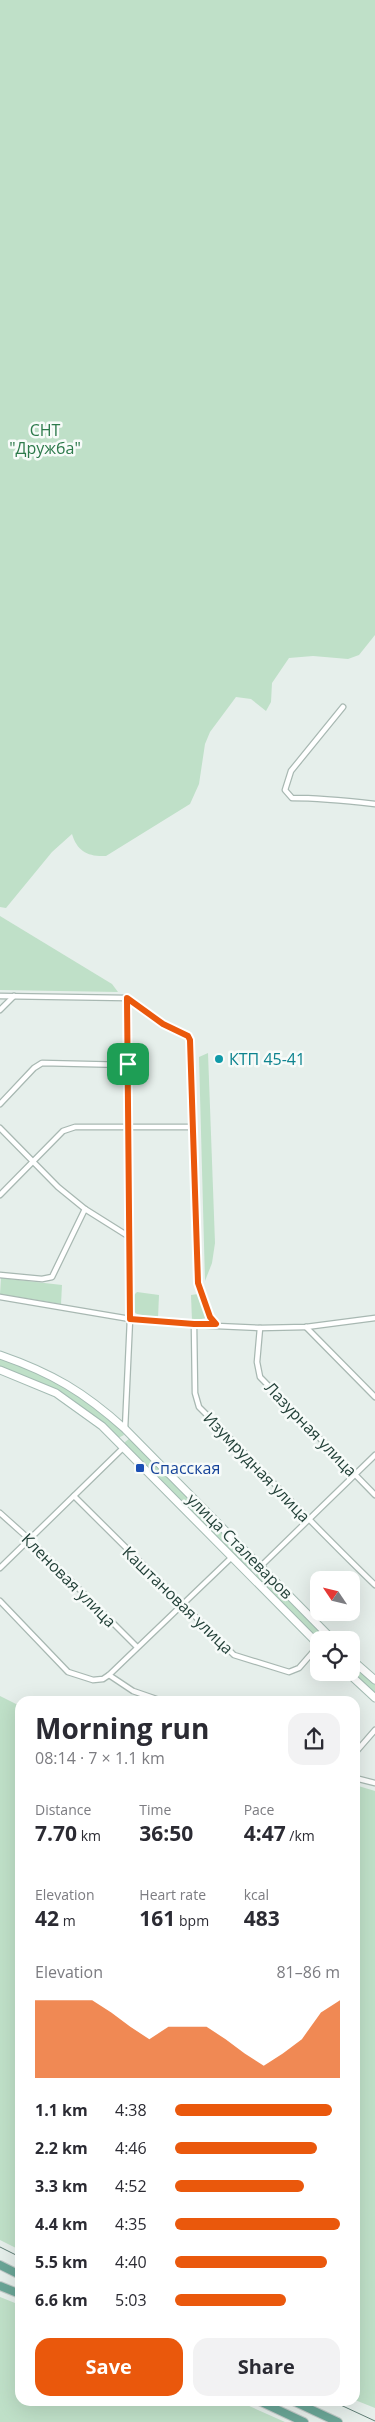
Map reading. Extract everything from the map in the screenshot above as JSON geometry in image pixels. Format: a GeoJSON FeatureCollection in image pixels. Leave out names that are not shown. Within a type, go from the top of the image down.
{"type":"FeatureCollection","features":[{"type":"Feature","properties":{"kind":"main road","name":"улица Сталеваров"},"geometry":{"type":"LineString","coordinates":[[0,1355],[55,1376],[81,1392],[127,1432],[323,1631]]}},
{"type":"Feature","properties":{"kind":"main road","name":"улица Сталеваров"},"geometry":{"type":"LineString","coordinates":[[0,1370],[56,1393],[89,1416],[122,1445],[310,1636]]}},
{"type":"Feature","properties":{"kind":"main road"},"geometry":{"type":"LineString","coordinates":[[122,1445],[127,1432]]}},
{"type":"Feature","properties":{"kind":"main road"},"geometry":{"type":"LineString","coordinates":[[252,1576],[261,1566]]}},
{"type":"Feature","properties":{"kind":"main road"},"geometry":{"type":"LineString","coordinates":[[360,1667],[375,1680]]}},
{"type":"Feature","properties":{"kind":"main road"},"geometry":{"type":"LineString","coordinates":[[356,1681],[375,1698]]}},
{"type":"Feature","properties":{"kind":"main road"},"geometry":{"type":"LineString","coordinates":[[0,2265],[15,2272]]}},
{"type":"Feature","properties":{"kind":"main road"},"geometry":{"type":"LineString","coordinates":[[0,2286],[15,2292]]}},
{"type":"Feature","properties":{"kind":"main road"},"geometry":{"type":"LineString","coordinates":[[270,2406],[304,2422]]}},
{"type":"Feature","properties":{"kind":"main road"},"geometry":{"type":"LineString","coordinates":[[304,2406],[338,2422]]}},
{"type":"Feature","properties":{"kind":"street"},"geometry":{"type":"LineString","coordinates":[[343,707],[291,771],[285,790],[292,798],[331,798],[359,804],[361,802],[375,804]]}},
{"type":"Feature","properties":{"kind":"street"},"geometry":{"type":"LineString","coordinates":[[0,996],[127,998],[163,1024],[188,1036],[190,1040],[198,1283],[210,1317],[216,1324]]}},
{"type":"Feature","properties":{"kind":"street"},"geometry":{"type":"LineString","coordinates":[[0,1010],[14,996]]}},
{"type":"Feature","properties":{"kind":"street"},"geometry":{"type":"LineString","coordinates":[[127,998],[130,1319],[127,1432]]}},
{"type":"Feature","properties":{"kind":"street"},"geometry":{"type":"LineString","coordinates":[[0,1104],[34,1068],[42,1063],[128,1064]]}},
{"type":"Feature","properties":{"kind":"street"},"geometry":{"type":"LineString","coordinates":[[0,1195],[63,1131],[75,1126],[193,1127]]}},
{"type":"Feature","properties":{"kind":"street"},"geometry":{"type":"LineString","coordinates":[[0,1128],[33,1162],[85,1209],[128,1236]]}},
{"type":"Feature","properties":{"kind":"street"},"geometry":{"type":"LineString","coordinates":[[0,1275],[42,1279],[52,1277],[85,1209]]}},
{"type":"Feature","properties":{"kind":"street"},"geometry":{"type":"LineString","coordinates":[[0,1297],[130,1319],[260,1328],[306,1327],[375,1318]]}},
{"type":"Feature","properties":{"kind":"street","name":"Изумрудная улица"},"geometry":{"type":"LineString","coordinates":[[194,1324],[195,1394],[199,1407],[277,1485],[309,1521],[375,1585]]}},
{"type":"Feature","properties":{"kind":"street"},"geometry":{"type":"LineString","coordinates":[[306,1327],[375,1397]]}},
{"type":"Feature","properties":{"kind":"street","name":"Лазурная улица"},"geometry":{"type":"LineString","coordinates":[[260,1328],[257,1362],[260,1376],[375,1495]]}},
{"type":"Feature","properties":{"kind":"street"},"geometry":{"type":"LineString","coordinates":[[0,1568],[74,1496],[122,1445]]}},
{"type":"Feature","properties":{"kind":"street"},"geometry":{"type":"LineString","coordinates":[[261,1566],[375,1455]]}},
{"type":"Feature","properties":{"kind":"street","name":"Каштановая улица"},"geometry":{"type":"LineString","coordinates":[[74,1496],[227,1649],[242,1659],[289,1672],[299,1668],[310,1655]]}},
{"type":"Feature","properties":{"kind":"street","name":"Кленовая улица"},"geometry":{"type":"LineString","coordinates":[[0,1513],[29,1539],[136,1647]]}},
{"type":"Feature","properties":{"kind":"street"},"geometry":{"type":"LineString","coordinates":[[0,1601],[68,1672],[93,1680],[103,1680],[232,1557]]}},
{"type":"Feature","properties":{"kind":"street"},"geometry":{"type":"LineString","coordinates":[[109,1676],[134,1692],[146,1696]]}},
{"type":"Feature","properties":{"kind":"street"},"geometry":{"type":"LineString","coordinates":[[360,1747],[375,1730]]}},
{"type":"Feature","properties":{"kind":"street"},"geometry":{"type":"LineString","coordinates":[[360,1779],[375,1783]]}},
{"type":"Feature","properties":{"kind":"green space","name":"СНТ \"Дружба\""},"geometry":{"type":"Polygon","coordinates":[[[0,0],[375,0],[375,635],[359,655],[348,659],[313,656],[289,658],[272,683],[271,702],[266,711],[251,699],[236,697],[210,732],[205,744],[199,784],[190,804],[106,856],[84,852],[77,845],[72,834],[52,852],[6,908],[0,907],[0,0]]]}},
{"type":"Feature","properties":{"kind":"green space"},"geometry":{"type":"Polygon","coordinates":[[[0,916],[112,984],[118,992],[0,990],[0,916]]]}},
{"type":"Feature","properties":{"kind":"green space"},"geometry":{"type":"Polygon","coordinates":[[[208,1053],[215,1243],[212,1263],[205,1281],[199,1057],[208,1053]]]}},
{"type":"Feature","properties":{"kind":"green space"},"geometry":{"type":"Polygon","coordinates":[[[1,1278],[62,1285],[61,1304],[0,1294],[1,1278]]]}},
{"type":"Feature","properties":{"kind":"green space"},"geometry":{"type":"Polygon","coordinates":[[[137,1292],[159,1295],[158,1318],[137,1314],[133,1311],[131,1298],[137,1292]]]}},
{"type":"Feature","properties":{"kind":"green space"},"geometry":{"type":"Polygon","coordinates":[[[198,1294],[206,1318],[192,1321],[191,1295],[198,1294]]]}},
{"type":"Feature","properties":{"kind":"green space"},"geometry":{"type":"Polygon","coordinates":[[[0,1359],[12,1361],[48,1377],[88,1401],[117,1425],[124,1435],[118,1438],[83,1408],[0,1367],[0,1359]]]}},
{"type":"Feature","properties":{"kind":"green space"},"geometry":{"type":"Polygon","coordinates":[[[130,1438],[257,1566],[253,1570],[249,1571],[125,1445],[125,1442],[130,1438]]]}},
{"type":"Feature","properties":{"kind":"green space"},"geometry":{"type":"Polygon","coordinates":[[[261,1571],[320,1631],[310,1631],[257,1578],[256,1574],[261,1571]]]}},
{"type":"Feature","properties":{"kind":"green space"},"geometry":{"type":"Polygon","coordinates":[[[360,1670],[375,1684],[375,1695],[360,1681],[360,1670]]]}},
{"type":"Feature","properties":{"kind":"green space"},"geometry":{"type":"Polygon","coordinates":[[[0,1696],[15,1704],[15,2248],[0,2240],[0,1696]]]}},
{"type":"Feature","properties":{"kind":"green space"},"geometry":{"type":"Polygon","coordinates":[[[360,1786],[375,1791],[375,2408],[360,2402],[360,1786]]]}},
{"type":"Feature","properties":{"kind":"green space"},"geometry":{"type":"Polygon","coordinates":[[[0,2297],[15,2303],[15,2406],[249,2406],[285,2422],[0,2422],[0,2297]]]}},
{"type":"Feature","properties":{"kind":"tram line"},"geometry":{"type":"LineString","coordinates":[[0,2247],[15,2254]]}},
{"type":"Feature","properties":{"kind":"tram line"},"geometry":{"type":"LineString","coordinates":[[343,2406],[375,2421]]}},
{"type":"Feature","properties":{"kind":"place","name":"КТП 45-41"},"geometry":{"type":"Point","coordinates":[219,1059]}},
{"type":"Feature","properties":{"kind":"place","name":"Спасская"},"geometry":{"type":"Point","coordinates":[140,1468]}},
{"type":"Feature","properties":{"kind":"route"},"geometry":{"type":"LineString","coordinates":[[127,998],[171,1029],[188,1036],[190,1040],[194,1209],[198,1283],[210,1317],[216,1324],[130,1319],[128,1064],[127,998]]}}]}
